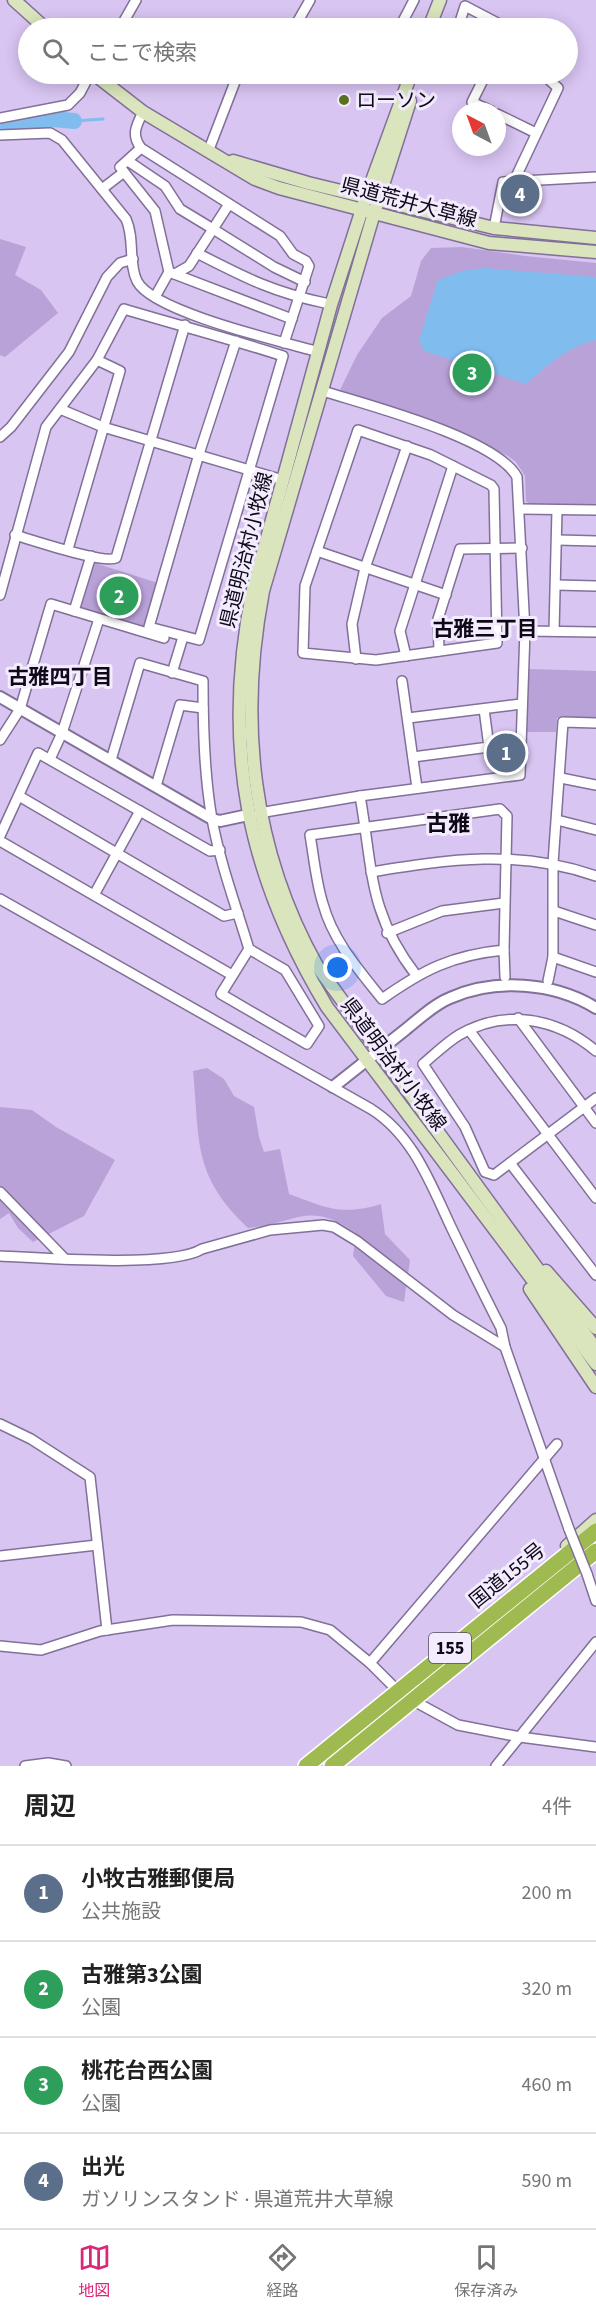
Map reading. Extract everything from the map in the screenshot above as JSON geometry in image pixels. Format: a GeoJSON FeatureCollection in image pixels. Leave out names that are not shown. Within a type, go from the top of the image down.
{"type":"FeatureCollection","features":[{"type":"Feature","properties":{"kind":"highway","name":"国道155号"},"geometry":{"type":"LineString","coordinates":[[306,1766],[596,1531]]}},
{"type":"Feature","properties":{"kind":"highway","name":"国道155号"},"geometry":{"type":"LineString","coordinates":[[332,1766],[596,1551]]}},
{"type":"Feature","properties":{"kind":"main road"},"geometry":{"type":"LineString","coordinates":[[14,0],[34,18]]}},
{"type":"Feature","properties":{"kind":"main road"},"geometry":{"type":"LineString","coordinates":[[434,18],[440,0]]}},
{"type":"Feature","properties":{"kind":"main road","name":"県道荒井大草線"},"geometry":{"type":"LineString","coordinates":[[107,84],[142,112],[255,179],[279,188],[489,243],[596,252]]}},
{"type":"Feature","properties":{"kind":"main road","name":"県道明治村小牧線"},"geometry":{"type":"LineString","coordinates":[[408,84],[368,212],[323,391],[267,581],[255,636],[250,726],[254,814],[287,907],[305,944],[339,999],[378,1050],[502,1232]]}},
{"type":"Feature","properties":{"kind":"main road","name":"県道明治村小牧線"},"geometry":{"type":"LineString","coordinates":[[372,198],[414,84]]}},
{"type":"Feature","properties":{"kind":"main road","name":"県道荒井大草線"},"geometry":{"type":"LineString","coordinates":[[214,154],[372,198],[494,228],[596,238]]}},
{"type":"Feature","properties":{"kind":"main road","name":"県道明治村小牧線"},"geometry":{"type":"LineString","coordinates":[[368,212],[331,305],[253,589],[244,633],[239,726],[260,863],[294,950],[327,1007],[502,1232]]}},
{"type":"Feature","properties":{"kind":"main road"},"geometry":{"type":"LineString","coordinates":[[502,1232],[596,1328]]}},
{"type":"Feature","properties":{"kind":"main road"},"geometry":{"type":"LineString","coordinates":[[502,1232],[596,1349]]}},
{"type":"Feature","properties":{"kind":"main road"},"geometry":{"type":"LineString","coordinates":[[502,1232],[596,1364]]}},
{"type":"Feature","properties":{"kind":"main road"},"geometry":{"type":"LineString","coordinates":[[502,1232],[558,1334],[596,1387]]}},
{"type":"Feature","properties":{"kind":"main road"},"geometry":{"type":"LineString","coordinates":[[495,1611],[596,1520]]}},
{"type":"Feature","properties":{"kind":"street"},"geometry":{"type":"LineString","coordinates":[[126,18],[136,0]]}},
{"type":"Feature","properties":{"kind":"street"},"geometry":{"type":"LineString","coordinates":[[300,18],[310,0]]}},
{"type":"Feature","properties":{"kind":"street"},"geometry":{"type":"LineString","coordinates":[[405,18],[414,0]]}},
{"type":"Feature","properties":{"kind":"street"},"geometry":{"type":"LineString","coordinates":[[461,18],[465,6],[488,18]]}},
{"type":"Feature","properties":{"kind":"street"},"geometry":{"type":"LineString","coordinates":[[0,118],[68,105],[87,84]]}},
{"type":"Feature","properties":{"kind":"street"},"geometry":{"type":"LineString","coordinates":[[214,154],[235,84]]}},
{"type":"Feature","properties":{"kind":"street"},"geometry":{"type":"LineString","coordinates":[[472,102],[481,84]]}},
{"type":"Feature","properties":{"kind":"street"},"geometry":{"type":"LineString","coordinates":[[514,181],[558,88],[554,84]]}},
{"type":"Feature","properties":{"kind":"street"},"geometry":{"type":"LineString","coordinates":[[142,112],[134,131],[135,140],[141,148],[280,236],[293,254],[306,261],[309,266],[305,282],[284,343]]}},
{"type":"Feature","properties":{"kind":"street"},"geometry":{"type":"LineString","coordinates":[[506,118],[536,133]]}},
{"type":"Feature","properties":{"kind":"street"},"geometry":{"type":"LineString","coordinates":[[0,135],[25,132],[56,135],[126,219],[132,233],[136,281],[145,292],[188,313],[319,352]]}},
{"type":"Feature","properties":{"kind":"street"},"geometry":{"type":"LineString","coordinates":[[141,148],[120,167],[156,211],[172,273]]}},
{"type":"Feature","properties":{"kind":"street"},"geometry":{"type":"LineString","coordinates":[[128,161],[165,186],[180,209],[274,267],[305,282]]}},
{"type":"Feature","properties":{"kind":"street"},"geometry":{"type":"LineString","coordinates":[[102,189],[124,172]]}},
{"type":"Feature","properties":{"kind":"street"},"geometry":{"type":"LineString","coordinates":[[494,228],[503,182],[596,177]]}},
{"type":"Feature","properties":{"kind":"street"},"geometry":{"type":"LineString","coordinates":[[155,297],[172,273],[189,266],[229,204]]}},
{"type":"Feature","properties":{"kind":"street"},"geometry":{"type":"LineString","coordinates":[[197,253],[233,273],[298,298],[325,303]]}},
{"type":"Feature","properties":{"kind":"street"},"geometry":{"type":"LineString","coordinates":[[0,437],[11,427],[69,352],[114,268],[120,263],[133,259]]}},
{"type":"Feature","properties":{"kind":"street"},"geometry":{"type":"LineString","coordinates":[[172,273],[292,319]]}},
{"type":"Feature","properties":{"kind":"street"},"geometry":{"type":"LineString","coordinates":[[0,591],[46,427],[97,360],[124,309],[283,356],[199,640],[182,640],[51,604],[20,709],[0,741]]}},
{"type":"Feature","properties":{"kind":"street"},"geometry":{"type":"LineString","coordinates":[[15,535],[91,556],[110,560],[116,558],[185,326]]}},
{"type":"Feature","properties":{"kind":"street"},"geometry":{"type":"LineString","coordinates":[[182,640],[149,627],[199,454],[236,341]]}},
{"type":"Feature","properties":{"kind":"street"},"geometry":{"type":"LineString","coordinates":[[68,549],[120,371],[97,360]]}},
{"type":"Feature","properties":{"kind":"street"},"geometry":{"type":"LineString","coordinates":[[0,697],[212,819],[220,821],[360,796],[520,775],[525,631],[521,509],[517,477],[512,467],[456,436],[323,391]]}},
{"type":"Feature","properties":{"kind":"street"},"geometry":{"type":"LineString","coordinates":[[60,409],[104,427],[284,480]]}},
{"type":"Feature","properties":{"kind":"street"},"geometry":{"type":"LineString","coordinates":[[358,430],[407,446],[453,466],[491,485],[494,489],[497,643],[406,656],[356,659],[303,653],[305,586],[358,430]]}},
{"type":"Feature","properties":{"kind":"street"},"geometry":{"type":"LineString","coordinates":[[356,659],[352,624],[364,568],[407,446]]}},
{"type":"Feature","properties":{"kind":"street"},"geometry":{"type":"LineString","coordinates":[[406,656],[400,631],[453,466]]}},
{"type":"Feature","properties":{"kind":"street"},"geometry":{"type":"LineString","coordinates":[[521,509],[596,510]]}},
{"type":"Feature","properties":{"kind":"street"},"geometry":{"type":"LineString","coordinates":[[554,631],[557,510]]}},
{"type":"Feature","properties":{"kind":"street"},"geometry":{"type":"LineString","coordinates":[[558,540],[596,541]]}},
{"type":"Feature","properties":{"kind":"street"},"geometry":{"type":"LineString","coordinates":[[439,651],[438,619],[460,549],[522,548]]}},
{"type":"Feature","properties":{"kind":"street"},"geometry":{"type":"LineString","coordinates":[[317,551],[446,595]]}},
{"type":"Feature","properties":{"kind":"street"},"geometry":{"type":"LineString","coordinates":[[74,611],[91,556]]}},
{"type":"Feature","properties":{"kind":"street"},"geometry":{"type":"LineString","coordinates":[[556,585],[596,586]]}},
{"type":"Feature","properties":{"kind":"street"},"geometry":{"type":"LineString","coordinates":[[50,759],[62,733],[99,619]]}},
{"type":"Feature","properties":{"kind":"street"},"geometry":{"type":"LineString","coordinates":[[525,631],[596,632]]}},
{"type":"Feature","properties":{"kind":"street"},"geometry":{"type":"LineString","coordinates":[[172,673],[182,640]]}},
{"type":"Feature","properties":{"kind":"street"},"geometry":{"type":"LineString","coordinates":[[111,760],[140,663],[203,681],[212,819],[238,913],[249,948],[285,970],[319,1026],[307,1044],[221,994],[249,948]]}},
{"type":"Feature","properties":{"kind":"street"},"geometry":{"type":"LineString","coordinates":[[402,681],[417,789]]}},
{"type":"Feature","properties":{"kind":"street"},"geometry":{"type":"LineString","coordinates":[[408,718],[521,704]]}},
{"type":"Feature","properties":{"kind":"street"},"geometry":{"type":"LineString","coordinates":[[156,786],[180,705],[203,708]]}},
{"type":"Feature","properties":{"kind":"street"},"geometry":{"type":"LineString","coordinates":[[413,757],[489,747],[484,709]]}},
{"type":"Feature","properties":{"kind":"street"},"geometry":{"type":"LineString","coordinates":[[548,981],[553,957],[553,863],[561,778],[563,722],[596,723]]}},
{"type":"Feature","properties":{"kind":"street"},"geometry":{"type":"LineString","coordinates":[[0,836],[38,753],[210,851],[220,850]]}},
{"type":"Feature","properties":{"kind":"street"},"geometry":{"type":"LineString","coordinates":[[561,778],[596,785]]}},
{"type":"Feature","properties":{"kind":"street"},"geometry":{"type":"LineString","coordinates":[[19,796],[224,916],[238,913]]}},
{"type":"Feature","properties":{"kind":"street"},"geometry":{"type":"LineString","coordinates":[[360,796],[376,901],[387,933],[416,975]]}},
{"type":"Feature","properties":{"kind":"street"},"geometry":{"type":"LineString","coordinates":[[504,950],[458,957],[416,975],[381,999],[348,956],[334,932],[323,905],[310,835],[365,825],[500,809],[507,816],[504,903],[505,977]]}},
{"type":"Feature","properties":{"kind":"street"},"geometry":{"type":"LineString","coordinates":[[94,895],[141,811]]}},
{"type":"Feature","properties":{"kind":"street"},"geometry":{"type":"LineString","coordinates":[[557,820],[596,830]]}},
{"type":"Feature","properties":{"kind":"street"},"geometry":{"type":"LineString","coordinates":[[0,842],[232,975]]}},
{"type":"Feature","properties":{"kind":"street"},"geometry":{"type":"LineString","coordinates":[[371,872],[465,859],[507,858],[553,863],[596,876]]}},
{"type":"Feature","properties":{"kind":"street"},"geometry":{"type":"LineString","coordinates":[[0,899],[333,1087],[387,1119],[405,1138],[422,1166],[501,1328],[505,1347],[596,1601]]}},
{"type":"Feature","properties":{"kind":"street"},"geometry":{"type":"LineString","coordinates":[[387,933],[442,911],[504,903]]}},
{"type":"Feature","properties":{"kind":"street"},"geometry":{"type":"LineString","coordinates":[[554,912],[596,925]]}},
{"type":"Feature","properties":{"kind":"street"},"geometry":{"type":"LineString","coordinates":[[553,957],[596,972]]}},
{"type":"Feature","properties":{"kind":"street"},"geometry":{"type":"LineString","coordinates":[[333,1087],[431,1009],[450,998],[475,990],[524,985],[568,995],[596,1008]]}},
{"type":"Feature","properties":{"kind":"street"},"geometry":{"type":"LineString","coordinates":[[518,1018],[596,1123]]}},
{"type":"Feature","properties":{"kind":"street"},"geometry":{"type":"LineString","coordinates":[[596,1051],[580,1037],[555,1026],[518,1018],[485,1022],[469,1030],[423,1064],[465,1127],[485,1172],[494,1175],[596,1098]]}},
{"type":"Feature","properties":{"kind":"street"},"geometry":{"type":"LineString","coordinates":[[469,1030],[596,1198]]}},
{"type":"Feature","properties":{"kind":"street"},"geometry":{"type":"LineString","coordinates":[[510,1163],[596,1275]]}},
{"type":"Feature","properties":{"kind":"street"},"geometry":{"type":"LineString","coordinates":[[0,1192],[65,1259]]}},
{"type":"Feature","properties":{"kind":"street"},"geometry":{"type":"LineString","coordinates":[[0,1256],[145,1259],[195,1253],[270,1230],[323,1225],[334,1227],[357,1241],[453,1315],[505,1347]]}},
{"type":"Feature","properties":{"kind":"street"},"geometry":{"type":"LineString","coordinates":[[0,1424],[32,1439],[90,1477],[107,1630]]}},
{"type":"Feature","properties":{"kind":"street"},"geometry":{"type":"LineString","coordinates":[[370,1663],[557,1444]]}},
{"type":"Feature","properties":{"kind":"street"},"geometry":{"type":"LineString","coordinates":[[0,1556],[98,1545]]}},
{"type":"Feature","properties":{"kind":"street"},"geometry":{"type":"LineString","coordinates":[[0,1646],[41,1650],[107,1630],[173,1620],[301,1622],[330,1629],[370,1663],[397,1691],[458,1725],[520,1737],[596,1747]]}},
{"type":"Feature","properties":{"kind":"street"},"geometry":{"type":"LineString","coordinates":[[496,1766],[596,1642]]}},
{"type":"Feature","properties":{"kind":"street"},"geometry":{"type":"LineString","coordinates":[[25,1766],[48,1763],[66,1766]]}},
{"type":"Feature","properties":{"kind":"shaded area"},"geometry":{"type":"Polygon","coordinates":[[[0,239],[26,247],[15,275],[41,290],[58,313],[5,357],[0,355],[0,239]]]}},
{"type":"Feature","properties":{"kind":"shaded area"},"geometry":{"type":"Polygon","coordinates":[[[462,247],[596,263],[596,506],[530,505],[526,501],[525,476],[516,462],[508,456],[430,419],[340,390],[357,355],[382,318],[411,296],[421,261],[431,248],[462,247]]]}},
{"type":"Feature","properties":{"kind":"shaded area"},"geometry":{"type":"Polygon","coordinates":[[[95,563],[158,583],[144,628],[81,608],[95,563]]]}},
{"type":"Feature","properties":{"kind":"shaded area"},"geometry":{"type":"Polygon","coordinates":[[[529,669],[596,671],[596,719],[557,718],[556,732],[527,732],[529,669]]]}},
{"type":"Feature","properties":{"kind":"shaded area"},"geometry":{"type":"Polygon","coordinates":[[[207,1068],[224,1079],[234,1096],[254,1107],[264,1152],[280,1149],[289,1194],[334,1209],[367,1208],[381,1204],[385,1234],[410,1260],[404,1302],[386,1296],[353,1256],[356,1233],[340,1223],[326,1218],[303,1216],[248,1228],[230,1209],[208,1174],[199,1138],[193,1071],[207,1068]]]}},
{"type":"Feature","properties":{"kind":"shaded area"},"geometry":{"type":"Polygon","coordinates":[[[0,1107],[32,1110],[56,1127],[115,1160],[84,1216],[33,1242],[18,1228],[9,1213],[0,1219],[0,1107]]]}},
{"type":"Feature","properties":{"kind":"water"},"geometry":{"type":"Polygon","coordinates":[[[484,268],[596,277],[596,340],[567,352],[526,384],[424,351],[419,340],[438,280],[462,271],[484,268]]]}},
{"type":"Feature","properties":{"kind":"waterway"},"geometry":{"type":"LineString","coordinates":[[0,126],[53,119],[74,121]]}},
{"type":"Feature","properties":{"kind":"waterway"},"geometry":{"type":"LineString","coordinates":[[74,121],[103,119]]}},
{"type":"Feature","properties":{"kind":"place","name":"ローソン"},"geometry":{"type":"Point","coordinates":[344,100]}},
{"type":"Feature","properties":{"kind":"place","name":"出光"},"geometry":{"type":"Point","coordinates":[520,194]}},
{"type":"Feature","properties":{"kind":"place","name":"桃花台西公園"},"geometry":{"type":"Point","coordinates":[472,373]}},
{"type":"Feature","properties":{"kind":"place","name":"古雅第3公園"},"geometry":{"type":"Point","coordinates":[119,596]}},
{"type":"Feature","properties":{"kind":"place","name":"小牧古雅郵便局"},"geometry":{"type":"Point","coordinates":[506,753]}},
{"type":"Feature","properties":{"kind":"district","name":"古雅三丁目"},"geometry":{"type":"Point","coordinates":[485,629]}},
{"type":"Feature","properties":{"kind":"district","name":"古雅四丁目"},"geometry":{"type":"Point","coordinates":[60,677]}},
{"type":"Feature","properties":{"kind":"district","name":"古雅"},"geometry":{"type":"Point","coordinates":[448,823]}}]}
